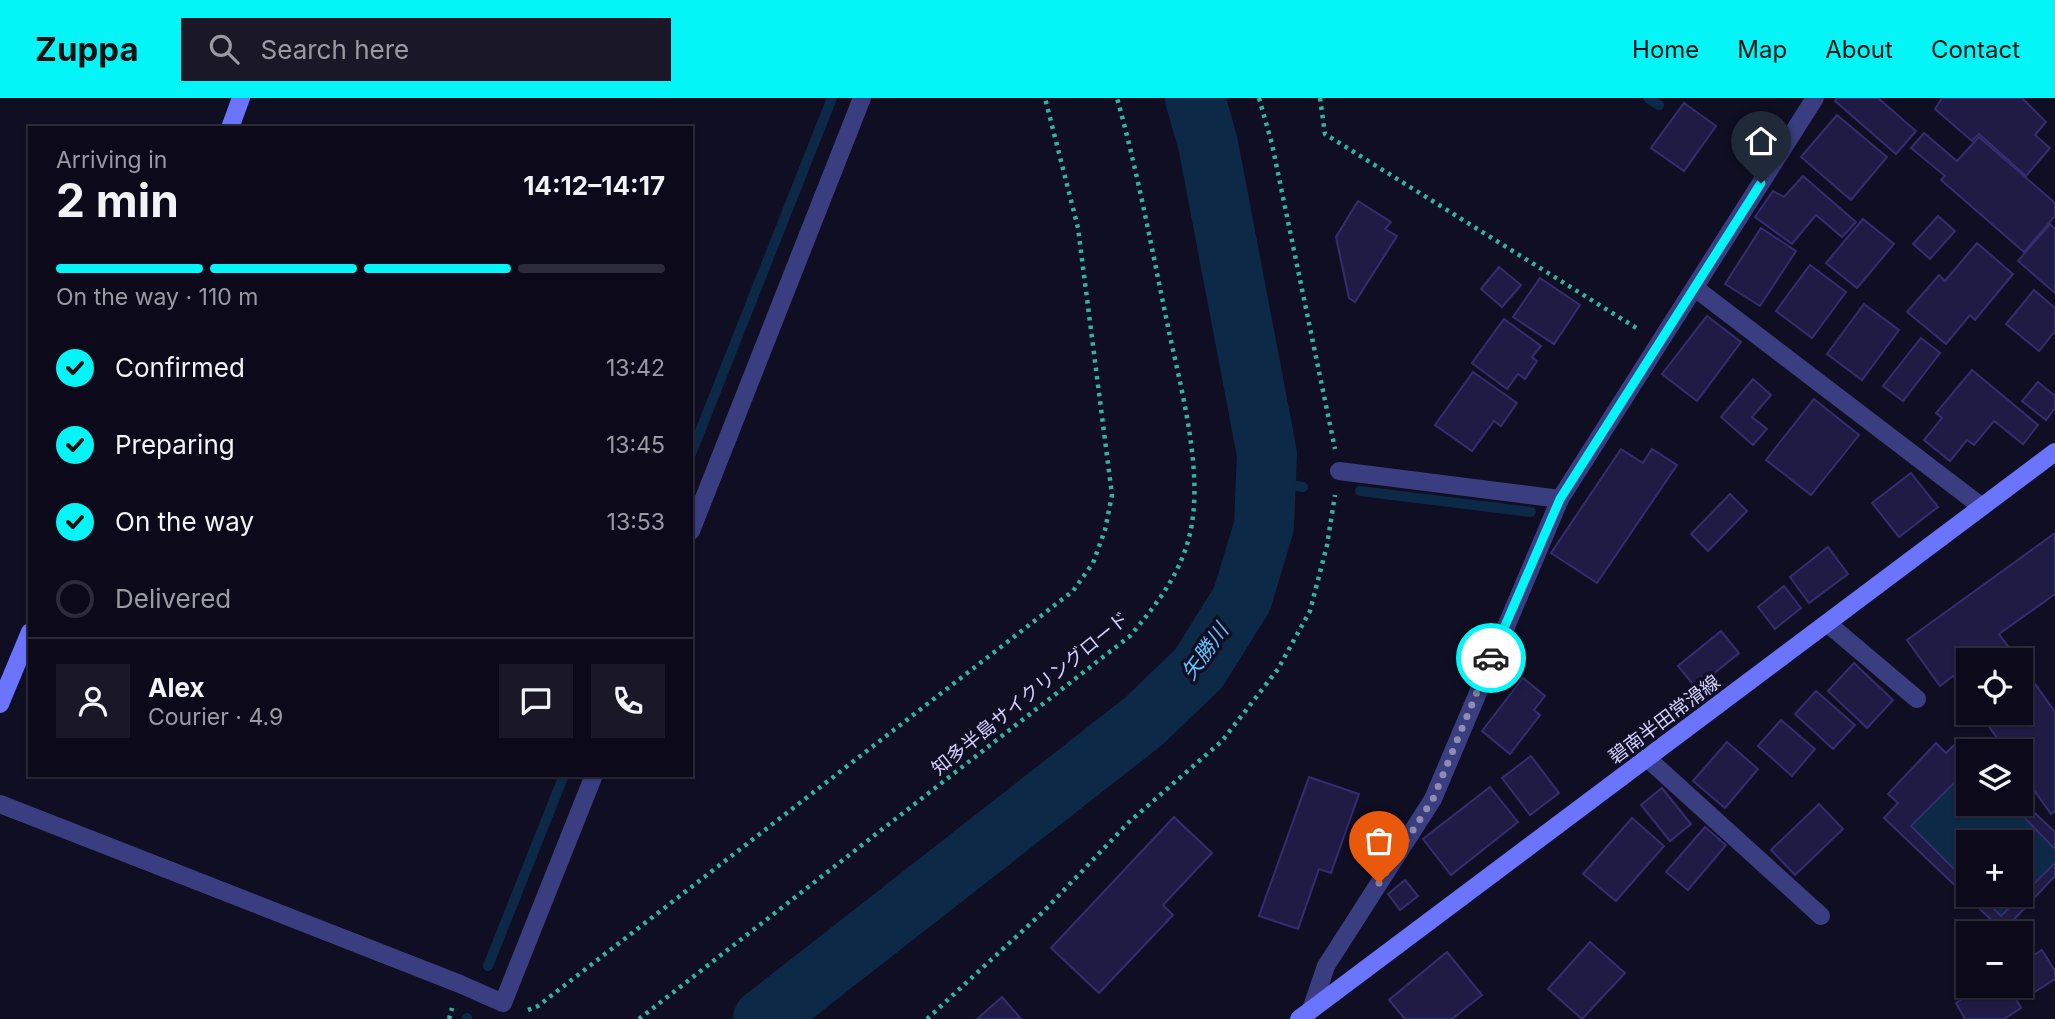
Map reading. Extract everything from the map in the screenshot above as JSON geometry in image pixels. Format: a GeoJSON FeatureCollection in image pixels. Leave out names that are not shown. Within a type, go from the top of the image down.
{"type":"FeatureCollection","features":[{"type":"Feature","properties":{"kind":"main road"},"geometry":{"type":"LineString","coordinates":[[231,126],[241,98]]}},
{"type":"Feature","properties":{"kind":"main road","name":"碧南半田常滑線"},"geometry":{"type":"LineString","coordinates":[[1305,1014],[2055,452]]}},
{"type":"Feature","properties":{"kind":"main road"},"geometry":{"type":"LineString","coordinates":[[0,705],[28,637]]}},
{"type":"Feature","properties":{"kind":"street"},"geometry":{"type":"LineString","coordinates":[[693,525],[862,98]]}},
{"type":"Feature","properties":{"kind":"street"},"geometry":{"type":"LineString","coordinates":[[1305,1014],[1326,966],[1433,799],[1560,499],[1815,98]]}},
{"type":"Feature","properties":{"kind":"street"},"geometry":{"type":"LineString","coordinates":[[1695,288],[1982,507]]}},
{"type":"Feature","properties":{"kind":"street"},"geometry":{"type":"LineString","coordinates":[[1339,471],[1560,499]]}},
{"type":"Feature","properties":{"kind":"street"},"geometry":{"type":"LineString","coordinates":[[1827,623],[1917,699]]}},
{"type":"Feature","properties":{"kind":"street"},"geometry":{"type":"LineString","coordinates":[[1647,758],[1821,916]]}},
{"type":"Feature","properties":{"kind":"street"},"geometry":{"type":"LineString","coordinates":[[0,804],[503,1003],[593,777]]}},
{"type":"Feature","properties":{"kind":"path"},"geometry":{"type":"LineString","coordinates":[[503,1003],[524,1011],[538,1006],[1073,591],[1093,563],[1105,530],[1112,495],[1078,228],[1045,98]]}},
{"type":"Feature","properties":{"kind":"path","name":"知多半島サイクリングロード"},"geometry":{"type":"LineString","coordinates":[[639,1019],[1130,636],[1161,599],[1181,563],[1193,516],[1193,472],[1184,403],[1130,148],[1116,98]]}},
{"type":"Feature","properties":{"kind":"path"},"geometry":{"type":"LineString","coordinates":[[927,1019],[1043,912],[1129,822],[1222,741],[1278,669],[1310,611],[1327,545],[1339,471],[1272,144],[1260,98]]}},
{"type":"Feature","properties":{"kind":"path"},"geometry":{"type":"LineString","coordinates":[[1320,98],[1325,134],[1660,342]]}},
{"type":"Feature","properties":{"kind":"water"},"geometry":{"type":"Polygon","coordinates":[[[1956,781],[1956,816],[2023,816],[2055,849],[2055,863],[2033,885],[2033,830],[1956,830],[1956,871],[1911,826],[1956,781]]]}},
{"type":"Feature","properties":{"kind":"water"},"geometry":{"type":"Polygon","coordinates":[[[1992,907],[2010,907],[2001,916],[1992,907]]]}},
{"type":"Feature","properties":{"kind":"building"},"geometry":{"type":"Polygon","coordinates":[[[1837,98],[1878,98],[1916,131],[1896,154],[1835,101],[1837,98]]]}},
{"type":"Feature","properties":{"kind":"building"},"geometry":{"type":"Polygon","coordinates":[[[1942,98],[2022,98],[2046,122],[2035,135],[2050,148],[2026,176],[1979,134],[1972,141],[1935,109],[1942,98]]]}},
{"type":"Feature","properties":{"kind":"building"},"geometry":{"type":"Polygon","coordinates":[[[1684,103],[1716,126],[1684,171],[1651,148],[1684,103]]]}},
{"type":"Feature","properties":{"kind":"building"},"geometry":{"type":"Polygon","coordinates":[[[1837,115],[1887,157],[1851,200],[1801,157],[1837,115]]]}},
{"type":"Feature","properties":{"kind":"building"},"geometry":{"type":"Polygon","coordinates":[[[1924,133],[1957,161],[1979,137],[2055,203],[2055,216],[2024,252],[1941,180],[1945,176],[1911,148],[1924,133]]]}},
{"type":"Feature","properties":{"kind":"building"},"geometry":{"type":"Polygon","coordinates":[[[1803,176],[1856,222],[1842,237],[1816,215],[1792,244],[1755,217],[1773,191],[1784,197],[1803,176]]]}},
{"type":"Feature","properties":{"kind":"building"},"geometry":{"type":"Polygon","coordinates":[[[1358,201],[1391,222],[1385,229],[1397,236],[1355,302],[1349,298],[1336,237],[1358,201]]]}},
{"type":"Feature","properties":{"kind":"building"},"geometry":{"type":"Polygon","coordinates":[[[1938,216],[1955,231],[1930,259],[1913,244],[1938,216]]]}},
{"type":"Feature","properties":{"kind":"building"},"geometry":{"type":"Polygon","coordinates":[[[1863,219],[1894,244],[1857,288],[1826,263],[1863,219]]]}},
{"type":"Feature","properties":{"kind":"building"},"geometry":{"type":"Polygon","coordinates":[[[2050,224],[2055,229],[2055,293],[2018,261],[2050,224]]]}},
{"type":"Feature","properties":{"kind":"building"},"geometry":{"type":"Polygon","coordinates":[[[1761,228],[1796,251],[1760,306],[1725,284],[1761,228]]]}},
{"type":"Feature","properties":{"kind":"building"},"geometry":{"type":"Polygon","coordinates":[[[1977,243],[2013,274],[1975,320],[1970,315],[1946,344],[1907,312],[1939,275],[1945,281],[1977,243]]]}},
{"type":"Feature","properties":{"kind":"building"},"geometry":{"type":"Polygon","coordinates":[[[1810,265],[1846,292],[1812,338],[1776,311],[1810,265]]]}},
{"type":"Feature","properties":{"kind":"building"},"geometry":{"type":"Polygon","coordinates":[[[1499,267],[1521,285],[1502,307],[1481,289],[1499,267]]]}},
{"type":"Feature","properties":{"kind":"building"},"geometry":{"type":"Polygon","coordinates":[[[1540,278],[1580,305],[1554,344],[1513,317],[1540,278]]]}},
{"type":"Feature","properties":{"kind":"building"},"geometry":{"type":"Polygon","coordinates":[[[2034,290],[2055,308],[2055,331],[2039,351],[2006,324],[2034,290]]]}},
{"type":"Feature","properties":{"kind":"building"},"geometry":{"type":"Polygon","coordinates":[[[1864,304],[1899,330],[1862,380],[1827,354],[1864,304]]]}},
{"type":"Feature","properties":{"kind":"building"},"geometry":{"type":"Polygon","coordinates":[[[1707,316],[1741,342],[1697,401],[1662,374],[1707,316]]]}},
{"type":"Feature","properties":{"kind":"building"},"geometry":{"type":"Polygon","coordinates":[[[1504,319],[1541,346],[1532,357],[1537,361],[1525,379],[1518,374],[1507,389],[1472,363],[1504,319]]]}},
{"type":"Feature","properties":{"kind":"building"},"geometry":{"type":"Polygon","coordinates":[[[1921,338],[1940,353],[1903,401],[1883,386],[1921,338]]]}},
{"type":"Feature","properties":{"kind":"building"},"geometry":{"type":"Polygon","coordinates":[[[1972,370],[2038,425],[2023,444],[1994,421],[1974,445],[1967,440],[1950,461],[1924,440],[1942,418],[1936,413],[1972,370]]]}},
{"type":"Feature","properties":{"kind":"building"},"geometry":{"type":"Polygon","coordinates":[[[1473,372],[1517,403],[1501,426],[1494,421],[1472,451],[1435,425],[1473,372]]]}},
{"type":"Feature","properties":{"kind":"building"},"geometry":{"type":"Polygon","coordinates":[[[1753,379],[1771,395],[1752,417],[1767,429],[1753,445],[1721,417],[1753,379]]]}},
{"type":"Feature","properties":{"kind":"building"},"geometry":{"type":"Polygon","coordinates":[[[2038,382],[2055,396],[2055,408],[2046,420],[2022,401],[2038,382]]]}},
{"type":"Feature","properties":{"kind":"building"},"geometry":{"type":"Polygon","coordinates":[[[1814,399],[1859,435],[1811,495],[1766,460],[1814,399]]]}},
{"type":"Feature","properties":{"kind":"building"},"geometry":{"type":"Polygon","coordinates":[[[1621,449],[1643,463],[1652,449],[1677,465],[1597,583],[1551,553],[1621,449]]]}},
{"type":"Feature","properties":{"kind":"building"},"geometry":{"type":"Polygon","coordinates":[[[1911,473],[1938,507],[1899,537],[1872,503],[1911,473]]]}},
{"type":"Feature","properties":{"kind":"building"},"geometry":{"type":"Polygon","coordinates":[[[1730,494],[1747,511],[1708,551],[1691,534],[1730,494]]]}},
{"type":"Feature","properties":{"kind":"building"},"geometry":{"type":"Polygon","coordinates":[[[2055,533],[2055,594],[1999,634],[2009,648],[1956,648],[1956,680],[1953,676],[1940,686],[1907,640],[2055,533]]]}},
{"type":"Feature","properties":{"kind":"building"},"geometry":{"type":"Polygon","coordinates":[[[1828,547],[1848,574],[1809,603],[1790,577],[1828,547]]]}},
{"type":"Feature","properties":{"kind":"building"},"geometry":{"type":"Polygon","coordinates":[[[1784,586],[1801,608],[1775,629],[1758,607],[1784,586]]]}},
{"type":"Feature","properties":{"kind":"building"},"geometry":{"type":"Polygon","coordinates":[[[1721,631],[1739,653],[1696,688],[1678,666],[1721,631]]]}},
{"type":"Feature","properties":{"kind":"building"},"geometry":{"type":"Polygon","coordinates":[[[1854,663],[1893,700],[1867,728],[1828,691],[1854,663]]]}},
{"type":"Feature","properties":{"kind":"building"},"geometry":{"type":"Polygon","coordinates":[[[1523,678],[1545,696],[1534,710],[1540,715],[1510,754],[1482,731],[1523,678]]]}},
{"type":"Feature","properties":{"kind":"building"},"geometry":{"type":"Polygon","coordinates":[[[2033,681],[2055,712],[2055,811],[2051,814],[2033,789],[2033,739],[1998,739],[1988,725],[2033,725],[2033,681]]]}},
{"type":"Feature","properties":{"kind":"building"},"geometry":{"type":"Polygon","coordinates":[[[1816,691],[1855,725],[1833,749],[1795,714],[1816,691]]]}},
{"type":"Feature","properties":{"kind":"building"},"geometry":{"type":"Polygon","coordinates":[[[1781,720],[1815,749],[1792,776],[1758,746],[1781,720]]]}},
{"type":"Feature","properties":{"kind":"building"},"geometry":{"type":"Polygon","coordinates":[[[1727,742],[1758,769],[1725,808],[1693,781],[1727,742]]]}},
{"type":"Feature","properties":{"kind":"building"},"geometry":{"type":"Polygon","coordinates":[[[1936,743],[1946,753],[1956,743],[1956,781],[1911,826],[1956,871],[1956,886],[1884,818],[1898,803],[1888,794],[1936,743]]]}},
{"type":"Feature","properties":{"kind":"building"},"geometry":{"type":"Polygon","coordinates":[[[1531,756],[1559,793],[1530,815],[1502,778],[1531,756]]]}},
{"type":"Feature","properties":{"kind":"building"},"geometry":{"type":"Polygon","coordinates":[[[1309,777],[1359,794],[1331,873],[1319,869],[1298,929],[1259,916],[1309,777]]]}},
{"type":"Feature","properties":{"kind":"building"},"geometry":{"type":"Polygon","coordinates":[[[1490,787],[1518,822],[1451,875],[1423,839],[1490,787]]]}},
{"type":"Feature","properties":{"kind":"building"},"geometry":{"type":"Polygon","coordinates":[[[1662,788],[1691,824],[1670,841],[1641,805],[1662,788]]]}},
{"type":"Feature","properties":{"kind":"building"},"geometry":{"type":"Polygon","coordinates":[[[1819,804],[1843,829],[1795,875],[1771,850],[1819,804]]]}},
{"type":"Feature","properties":{"kind":"building"},"geometry":{"type":"Polygon","coordinates":[[[2033,811],[2055,832],[2055,849],[2023,816],[2033,816],[2033,811]]]}},
{"type":"Feature","properties":{"kind":"building"},"geometry":{"type":"Polygon","coordinates":[[[1174,817],[1212,853],[1163,905],[1173,915],[1099,993],[1051,948],[1174,817]]]}},
{"type":"Feature","properties":{"kind":"building"},"geometry":{"type":"Polygon","coordinates":[[[1632,818],[1664,846],[1616,901],[1583,874],[1632,818]]]}},
{"type":"Feature","properties":{"kind":"building"},"geometry":{"type":"Polygon","coordinates":[[[1705,827],[1726,845],[1688,890],[1666,872],[1705,827]]]}},
{"type":"Feature","properties":{"kind":"building"},"geometry":{"type":"Polygon","coordinates":[[[2055,863],[2055,876],[2033,899],[2033,885],[2055,863]]]}},
{"type":"Feature","properties":{"kind":"building"},"geometry":{"type":"Polygon","coordinates":[[[1405,880],[1418,896],[1400,910],[1388,894],[1405,880]]]}},
{"type":"Feature","properties":{"kind":"building"},"geometry":{"type":"Polygon","coordinates":[[[1978,907],[1992,907],[2001,916],[2010,907],[2026,907],[2012,921],[1992,921],[1978,907]]]}},
{"type":"Feature","properties":{"kind":"building"},"geometry":{"type":"Polygon","coordinates":[[[1590,942],[1625,973],[1582,1019],[1548,989],[1590,942]]]}},
{"type":"Feature","properties":{"kind":"building"},"geometry":{"type":"Polygon","coordinates":[[[2042,950],[2055,971],[2055,979],[2033,993],[2033,956],[2042,950]]]}},
{"type":"Feature","properties":{"kind":"building"},"geometry":{"type":"Polygon","coordinates":[[[1447,952],[1482,995],[1452,1019],[1405,1019],[1389,1000],[1447,952]]]}},
{"type":"Feature","properties":{"kind":"building"},"geometry":{"type":"Polygon","coordinates":[[[1002,997],[1021,1019],[977,1019],[1002,997]]]}},
{"type":"Feature","properties":{"kind":"building"},"geometry":{"type":"Polygon","coordinates":[[[1964,998],[2015,998],[2021,1008],[2004,1019],[1965,1019],[1956,1003],[1964,998]]]}},
{"type":"Feature","properties":{"kind":"waterway"},"geometry":{"type":"LineString","coordinates":[[693,449],[832,98]]}},
{"type":"Feature","properties":{"kind":"waterway","name":"矢勝川"},"geometry":{"type":"LineString","coordinates":[[763,1019],[1144,721],[1199,668],[1242,599],[1264,526],[1267,454],[1208,144],[1195,98]]}},
{"type":"Feature","properties":{"kind":"waterway"},"geometry":{"type":"LineString","coordinates":[[1648,98],[1659,105]]}},
{"type":"Feature","properties":{"kind":"waterway"},"geometry":{"type":"LineString","coordinates":[[1266,482],[1303,487]]}},
{"type":"Feature","properties":{"kind":"waterway"},"geometry":{"type":"LineString","coordinates":[[1360,491],[1531,512]]}},
{"type":"Feature","properties":{"kind":"waterway"},"geometry":{"type":"LineString","coordinates":[[488,966],[563,777]]}},
{"type":"Feature","properties":{"kind":"waterway"},"geometry":{"type":"LineString","coordinates":[[771,1012],[777,1019]]}},
{"type":"Feature","properties":{"kind":"way so far"},"geometry":{"type":"LineString","coordinates":[[1379,883],[1433,799],[1491,658]]}},
{"type":"Feature","properties":{"kind":"route"},"geometry":{"type":"LineString","coordinates":[[1491,658],[1560,499],[1761,183]]}}]}
